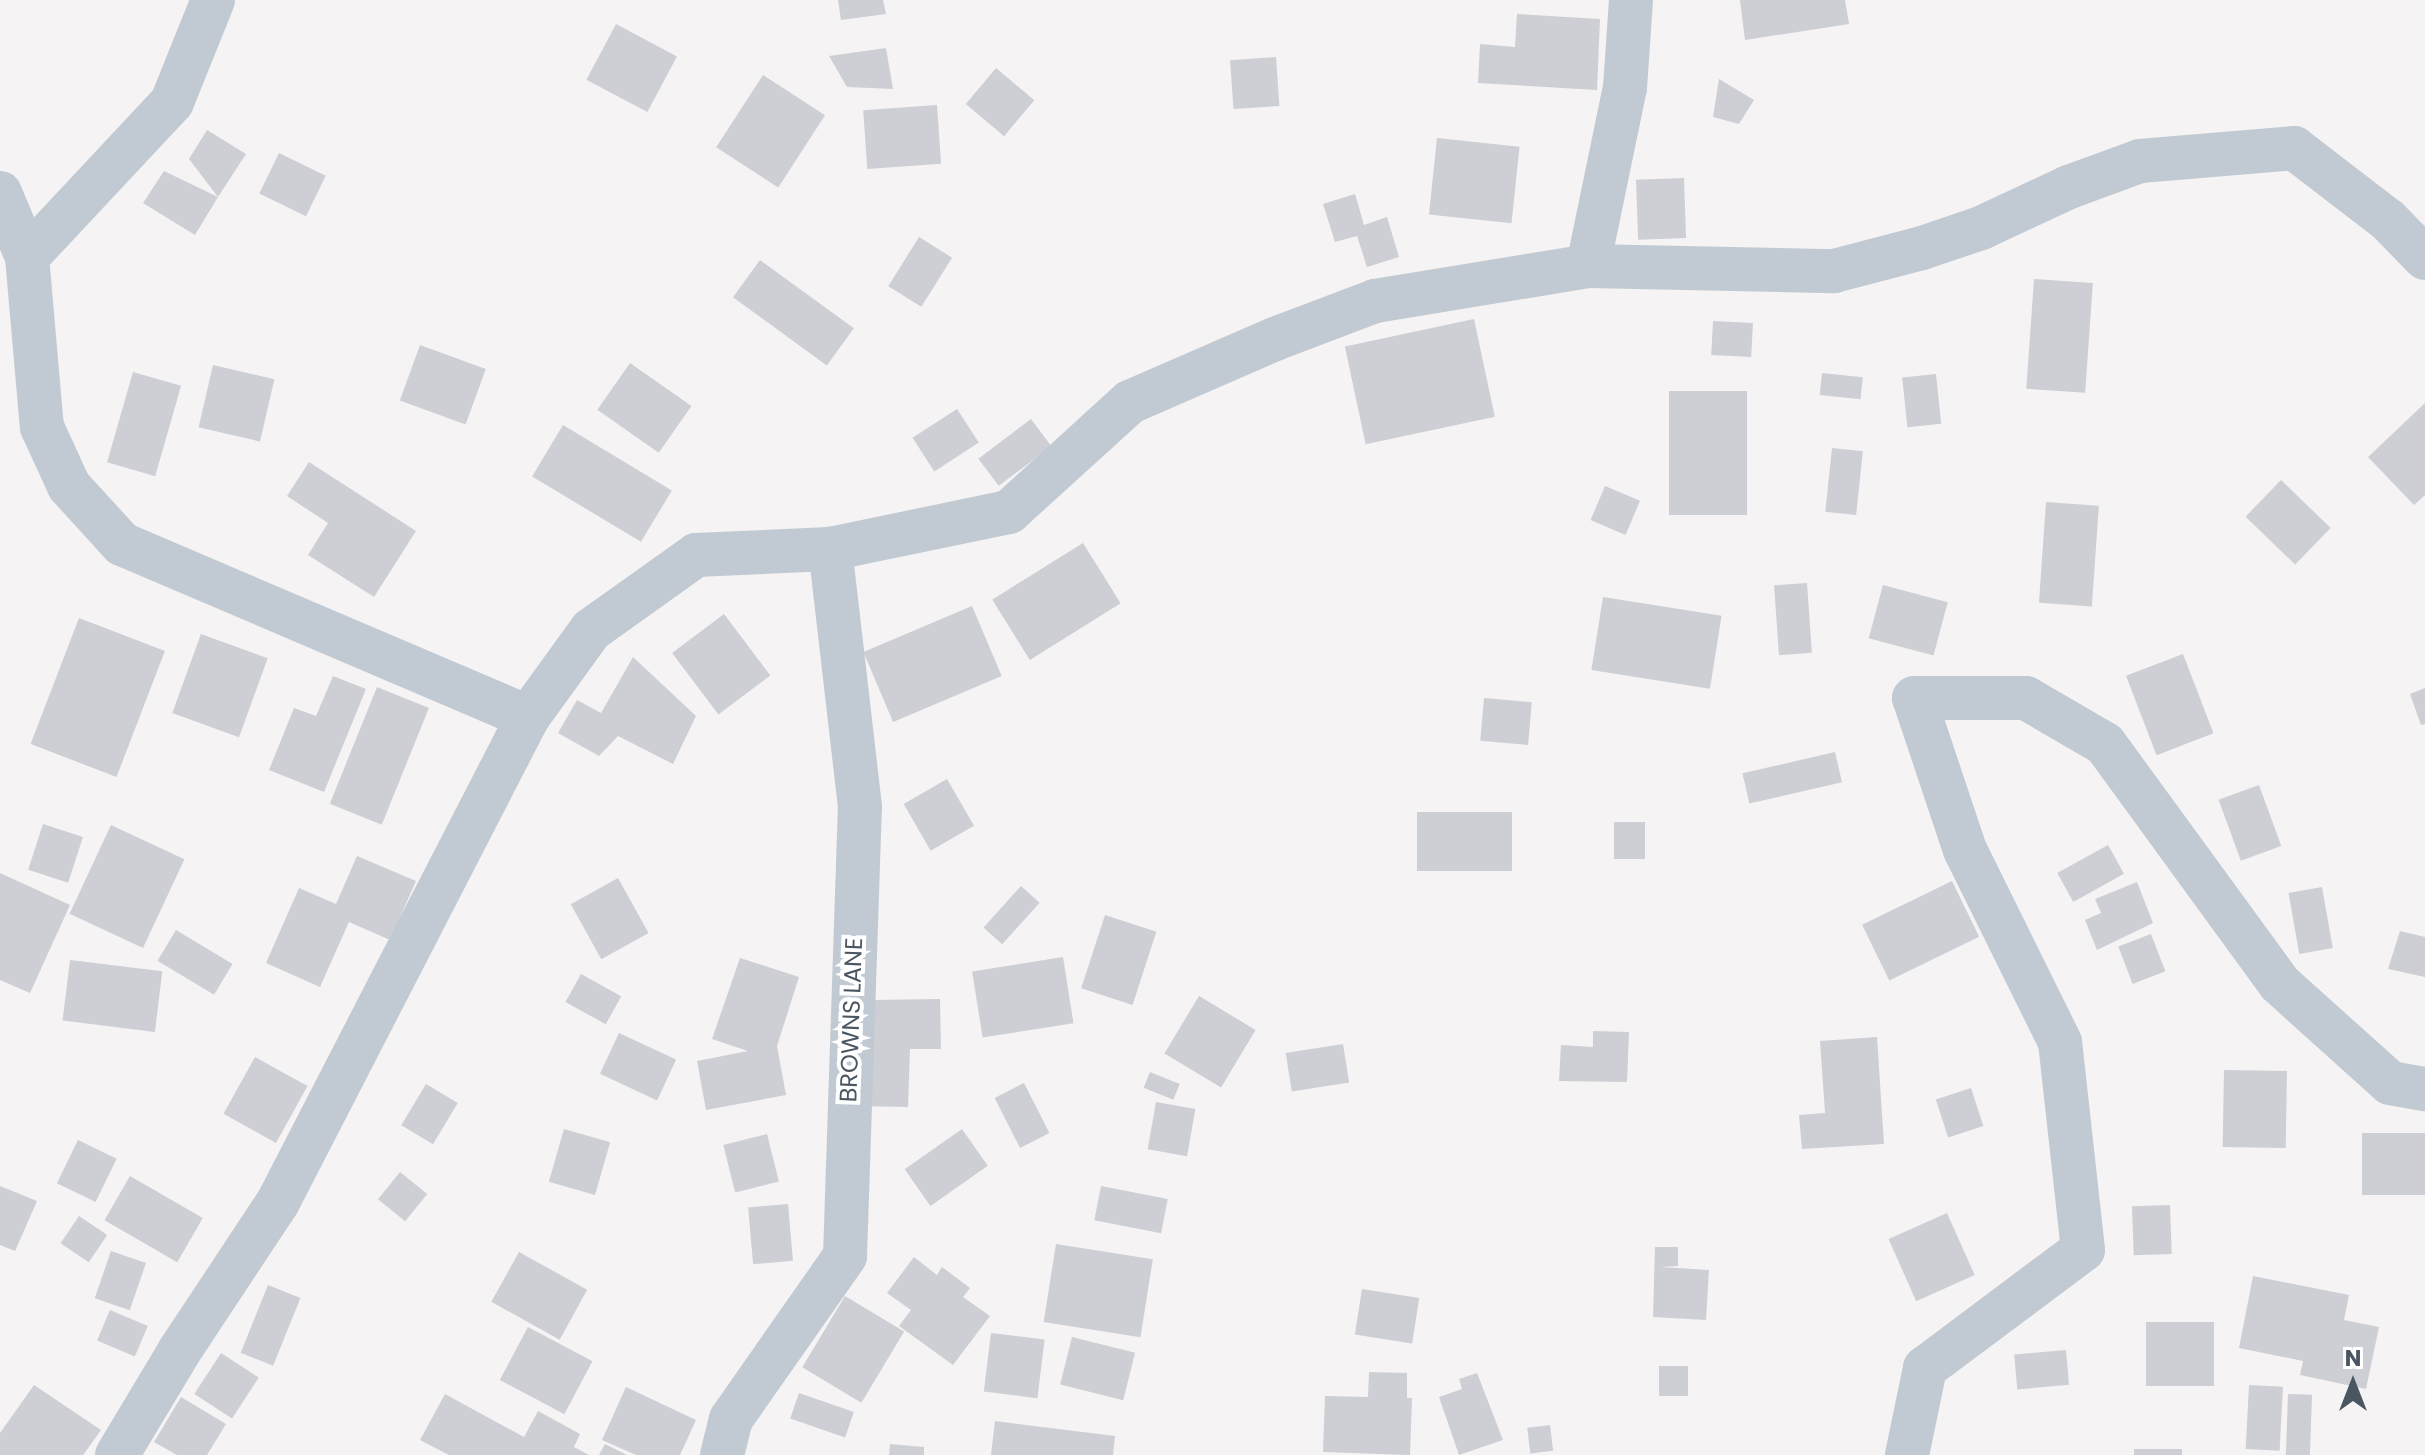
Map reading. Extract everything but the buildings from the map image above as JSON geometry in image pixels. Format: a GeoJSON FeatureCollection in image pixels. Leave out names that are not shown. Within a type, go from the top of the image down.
{"type":"FeatureCollection","features":[{"type":"Feature","properties":{"kind":"street"},"geometry":{"type":"LineString","coordinates":[[27,257],[172,102],[213,0]]}},
{"type":"Feature","properties":{"kind":"street"},"geometry":{"type":"LineString","coordinates":[[1588,266],[1625,88],[1631,0]]}},
{"type":"Feature","properties":{"kind":"street"},"geometry":{"type":"LineString","coordinates":[[117,1455],[180,1350],[278,1202],[528,717],[591,630],[696,555],[830,549],[1009,512],[1130,402],[1275,339],[1375,301],[1588,266],[1834,271],[1922,248],[1981,228],[2069,187],[2140,161],[2294,148],[2388,220],[2425,258]]}},
{"type":"Feature","properties":{"kind":"street"},"geometry":{"type":"LineString","coordinates":[[0,193],[27,257],[42,427],[69,486],[122,544],[528,717]]}},
{"type":"Feature","properties":{"kind":"street","name":"BROWNS LANE"},"geometry":{"type":"LineString","coordinates":[[722,1455],[731,1419],[845,1256],[860,807],[830,549]]}},
{"type":"Feature","properties":{"kind":"street"},"geometry":{"type":"LineString","coordinates":[[1907,1455],[1925,1368],[2083,1250],[2060,1042],[1965,850],[1914,698],[2026,698],[2105,744],[2279,983],[2390,1083],[2425,1089]]}}]}
